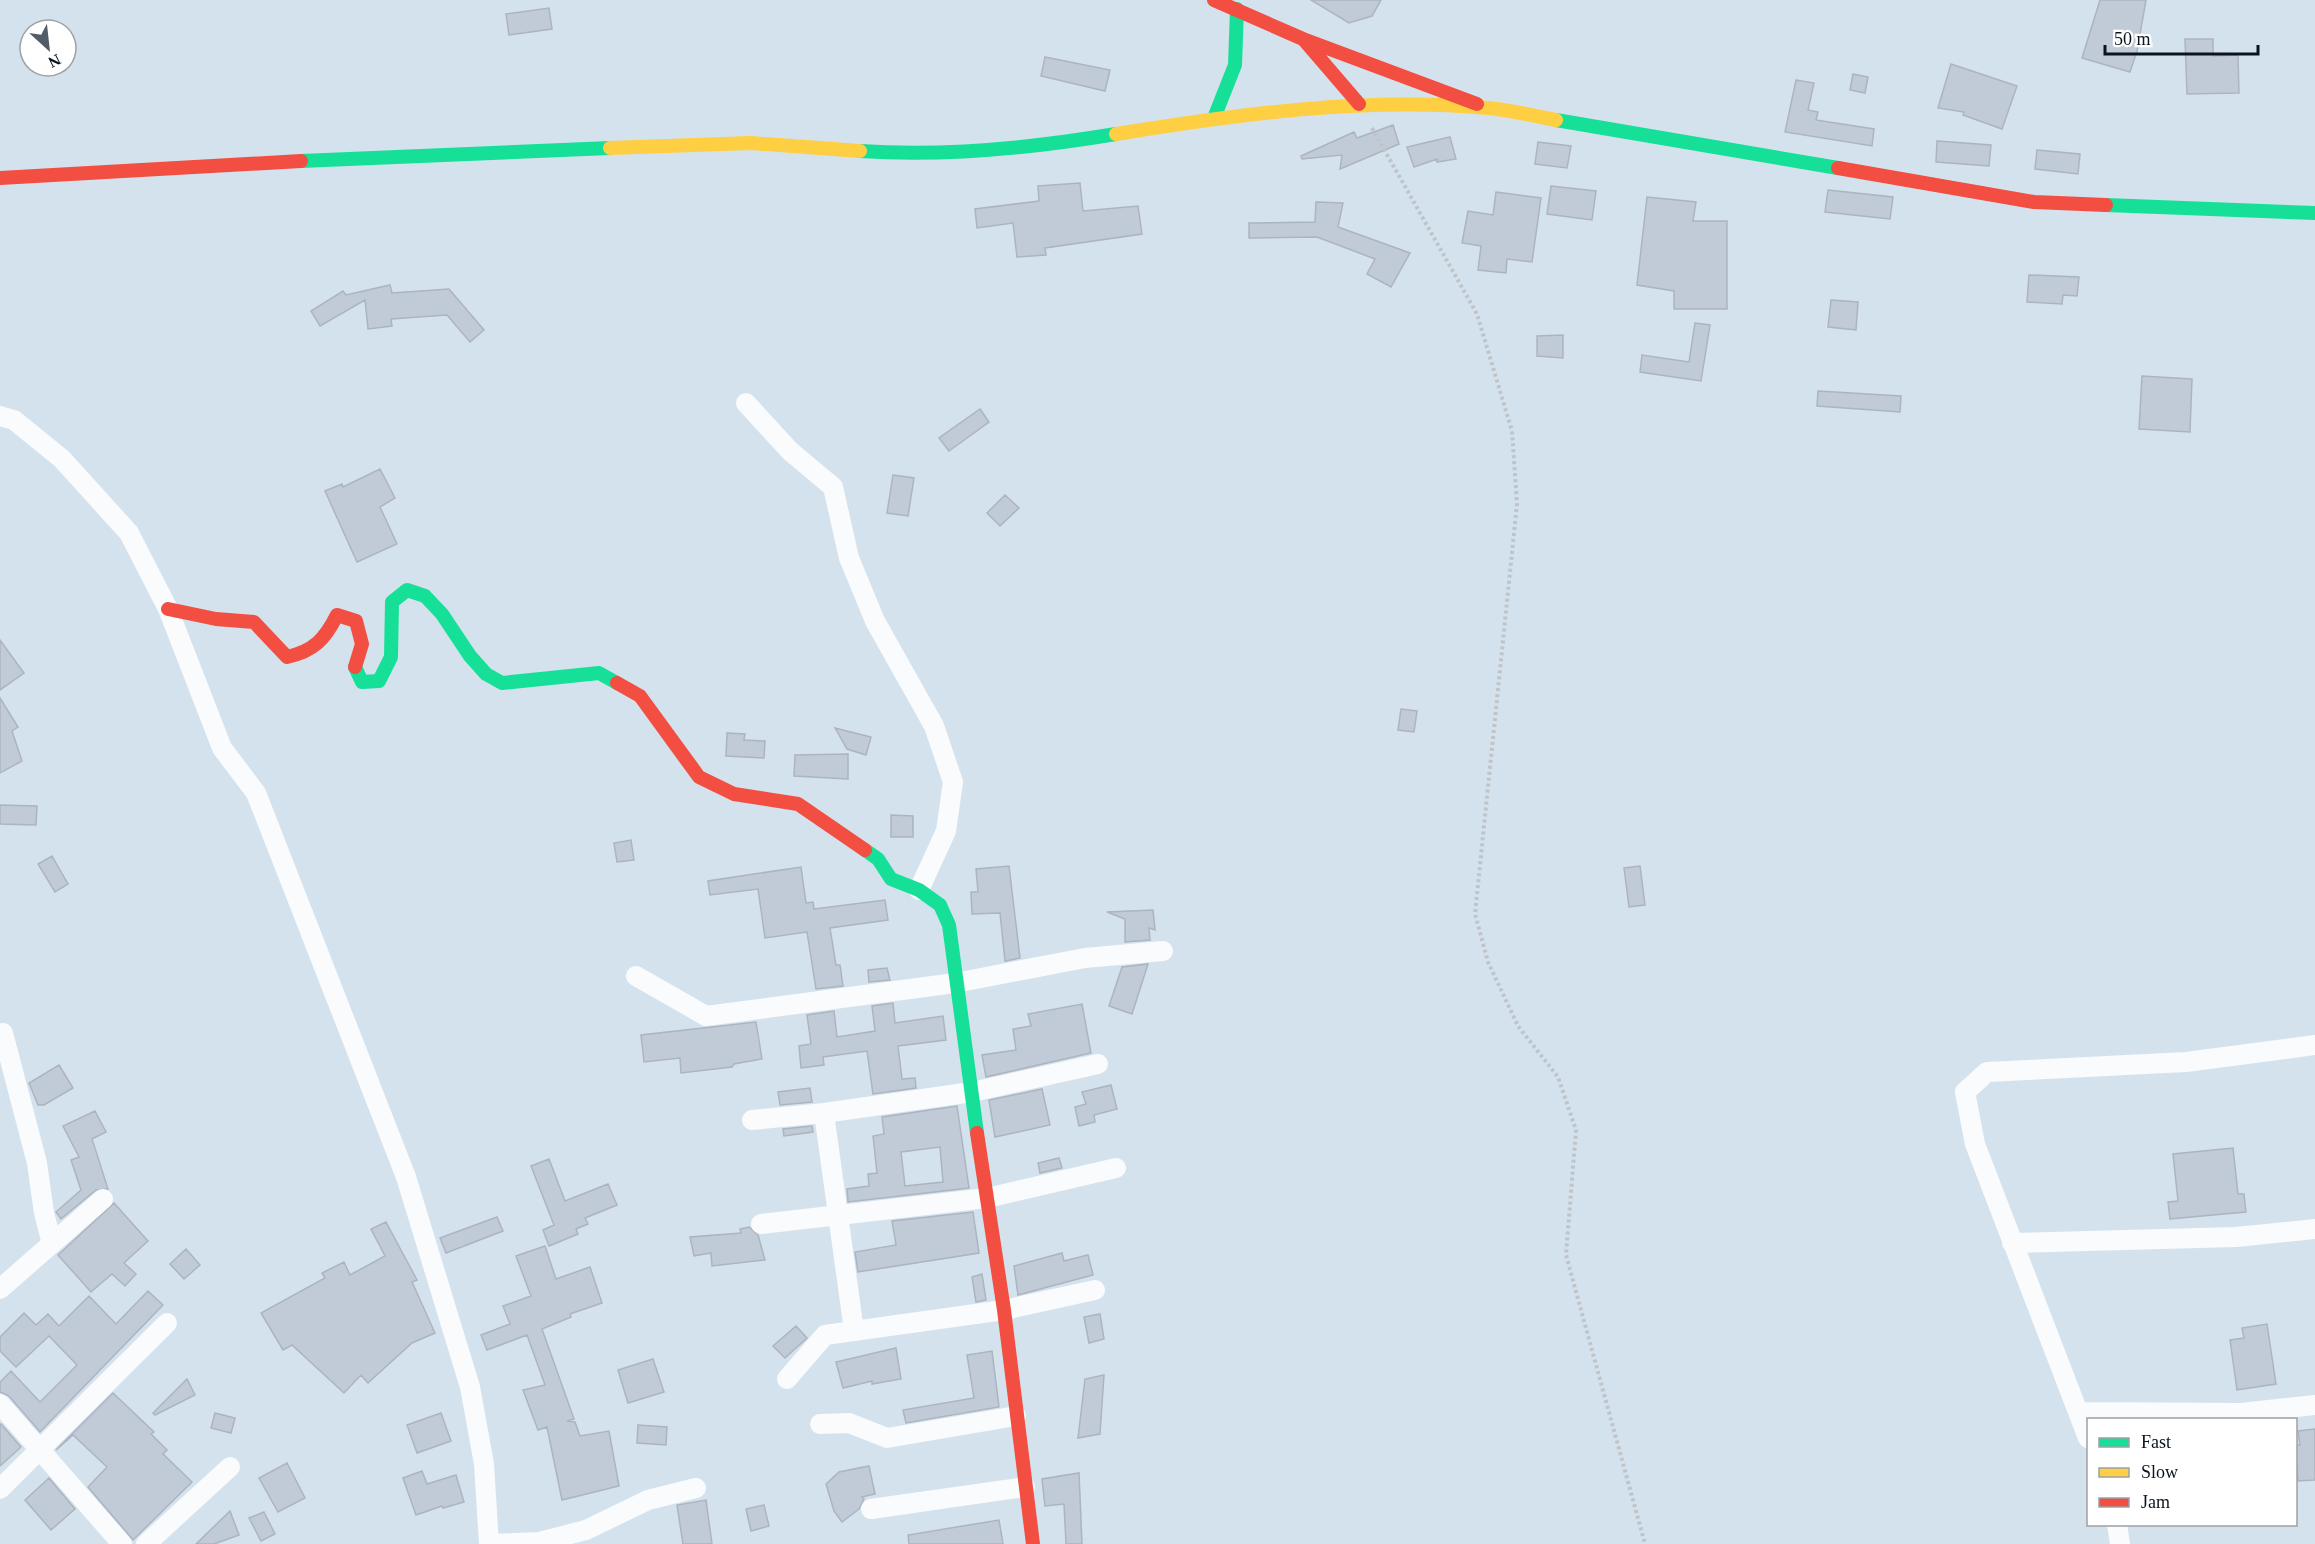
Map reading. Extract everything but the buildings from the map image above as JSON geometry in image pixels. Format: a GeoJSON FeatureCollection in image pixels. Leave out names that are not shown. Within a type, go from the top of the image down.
{"type":"FeatureCollection","features":[{"type":"Feature","properties":{"kind":"main road"},"geometry":{"type":"LineString","coordinates":[[1214,0],[1303,39],[1489,108]]}},
{"type":"Feature","properties":{"kind":"main road"},"geometry":{"type":"LineString","coordinates":[[1214,118],[1237,68],[1239,49],[1237,9]]}},
{"type":"Feature","properties":{"kind":"main road"},"geometry":{"type":"LineString","coordinates":[[1303,39],[1359,104]]}},
{"type":"Feature","properties":{"kind":"main road"},"geometry":{"type":"LineString","coordinates":[[0,178],[470,152],[752,143],[902,154],[1045,146],[1214,118],[1359,104],[1489,108],[2034,202],[2315,213]]}},
{"type":"Feature","properties":{"kind":"main road"},"geometry":{"type":"LineString","coordinates":[[168,609],[216,619],[254,622],[287,657],[307,653],[325,640],[337,615],[356,621],[362,644],[355,667],[362,682],[379,681],[391,657],[392,602],[407,590],[424,596],[441,614],[470,656],[486,674],[502,683],[599,673],[640,696],[699,777],[734,794],[798,804],[878,859],[891,879],[919,890],[940,904],[949,925],[955,983],[1004,1310],[1024,1487],[1033,1544]]}},
{"type":"Feature","properties":{"kind":"street"},"geometry":{"type":"LineString","coordinates":[[746,403],[790,451],[833,487],[849,558],[874,621],[934,726],[953,782],[946,831],[919,890]]}},
{"type":"Feature","properties":{"kind":"street"},"geometry":{"type":"LineString","coordinates":[[0,416],[14,420],[62,459],[129,533],[168,609],[222,748],[256,793],[406,1177],[470,1387],[484,1464],[489,1544],[539,1542],[586,1530],[648,1500],[696,1488]]}},
{"type":"Feature","properties":{"kind":"street"},"geometry":{"type":"LineString","coordinates":[[636,976],[706,1016],[955,983],[1084,958],[1163,951]]}},
{"type":"Feature","properties":{"kind":"street"},"geometry":{"type":"LineString","coordinates":[[3,1033],[37,1163],[44,1213],[52,1244]]}},
{"type":"Feature","properties":{"kind":"street"},"geometry":{"type":"LineString","coordinates":[[2087,1435],[1975,1144],[1965,1092],[1987,1072],[2186,1062],[2315,1045]]}},
{"type":"Feature","properties":{"kind":"street"},"geometry":{"type":"LineString","coordinates":[[753,1120],[824,1113],[972,1092],[1098,1064]]}},
{"type":"Feature","properties":{"kind":"street"},"geometry":{"type":"LineString","coordinates":[[824,1113],[854,1331]]}},
{"type":"Feature","properties":{"kind":"street"},"geometry":{"type":"LineString","coordinates":[[761,1224],[987,1198],[1116,1168]]}},
{"type":"Feature","properties":{"kind":"street"},"geometry":{"type":"LineString","coordinates":[[0,1289],[103,1199]]}},
{"type":"Feature","properties":{"kind":"street"},"geometry":{"type":"LineString","coordinates":[[2012,1243],[2236,1237],[2315,1229]]}},
{"type":"Feature","properties":{"kind":"street"},"geometry":{"type":"LineString","coordinates":[[787,1378],[825,1335],[1004,1310],[1095,1290]]}},
{"type":"Feature","properties":{"kind":"street"},"geometry":{"type":"LineString","coordinates":[[0,1489],[167,1323]]}},
{"type":"Feature","properties":{"kind":"street"},"geometry":{"type":"LineString","coordinates":[[0,1404],[122,1544]]}},
{"type":"Feature","properties":{"kind":"street"},"geometry":{"type":"LineString","coordinates":[[2080,1413],[2241,1413],[2315,1405]]}},
{"type":"Feature","properties":{"kind":"street"},"geometry":{"type":"LineString","coordinates":[[820,1424],[849,1423],[887,1438],[1016,1416]]}},
{"type":"Feature","properties":{"kind":"street"},"geometry":{"type":"LineString","coordinates":[[146,1544],[230,1467]]}},
{"type":"Feature","properties":{"kind":"street"},"geometry":{"type":"LineString","coordinates":[[871,1509],[1024,1487]]}},
{"type":"Feature","properties":{"kind":"street"},"geometry":{"type":"LineString","coordinates":[[2117,1526],[2120,1544]]}},
{"type":"Feature","properties":{"kind":"path"},"geometry":{"type":"LineString","coordinates":[[1359,104],[1477,314],[1512,431],[1517,504],[1475,914],[1488,962],[1518,1026],[1558,1077],[1576,1130],[1566,1255],[1645,1544]]}},
{"type":"Feature","properties":{"kind":"traffic: fast"},"geometry":{"type":"LineString","coordinates":[[1214,118],[1235,65],[1237,9]]}},
{"type":"Feature","properties":{"kind":"traffic: fast"},"geometry":{"type":"LineString","coordinates":[[1556,120],[1838,168]]}},
{"type":"Feature","properties":{"kind":"traffic: fast"},"geometry":{"type":"LineString","coordinates":[[860,151],[924,153],[988,150],[1116,134]]}},
{"type":"Feature","properties":{"kind":"traffic: fast"},"geometry":{"type":"LineString","coordinates":[[301,161],[610,148]]}},
{"type":"Feature","properties":{"kind":"traffic: fast"},"geometry":{"type":"LineString","coordinates":[[2106,205],[2315,213]]}},
{"type":"Feature","properties":{"kind":"traffic: fast"},"geometry":{"type":"LineString","coordinates":[[355,667],[362,682],[379,681],[391,657],[392,602],[407,590],[425,596],[442,614],[470,656],[486,674],[502,683],[599,673],[617,683]]}},
{"type":"Feature","properties":{"kind":"traffic: fast"},"geometry":{"type":"LineString","coordinates":[[865,850],[878,859],[891,879],[919,890],[940,905],[949,925],[977,1133]]}},
{"type":"Feature","properties":{"kind":"traffic: slow"},"geometry":{"type":"LineString","coordinates":[[1116,134],[1255,114],[1348,106],[1441,105],[1488,108],[1556,120]]}},
{"type":"Feature","properties":{"kind":"traffic: slow"},"geometry":{"type":"LineString","coordinates":[[610,148],[751,143],[860,151]]}},
{"type":"Feature","properties":{"kind":"traffic: jam"},"geometry":{"type":"LineString","coordinates":[[1214,0],[1303,39],[1477,104]]}},
{"type":"Feature","properties":{"kind":"traffic: jam"},"geometry":{"type":"LineString","coordinates":[[1304,40],[1359,104]]}},
{"type":"Feature","properties":{"kind":"traffic: jam"},"geometry":{"type":"LineString","coordinates":[[0,178],[301,161]]}},
{"type":"Feature","properties":{"kind":"traffic: jam"},"geometry":{"type":"LineString","coordinates":[[1838,168],[2034,202],[2106,205]]}},
{"type":"Feature","properties":{"kind":"traffic: jam"},"geometry":{"type":"LineString","coordinates":[[168,609],[216,619],[254,622],[287,657],[305,651],[318,643],[337,615],[356,621],[362,644],[355,667]]}},
{"type":"Feature","properties":{"kind":"traffic: jam"},"geometry":{"type":"LineString","coordinates":[[617,683],[640,696],[699,777],[734,794],[798,804],[865,850]]}},
{"type":"Feature","properties":{"kind":"traffic: jam"},"geometry":{"type":"LineString","coordinates":[[977,1133],[1004,1310],[1033,1544]]}}]}
